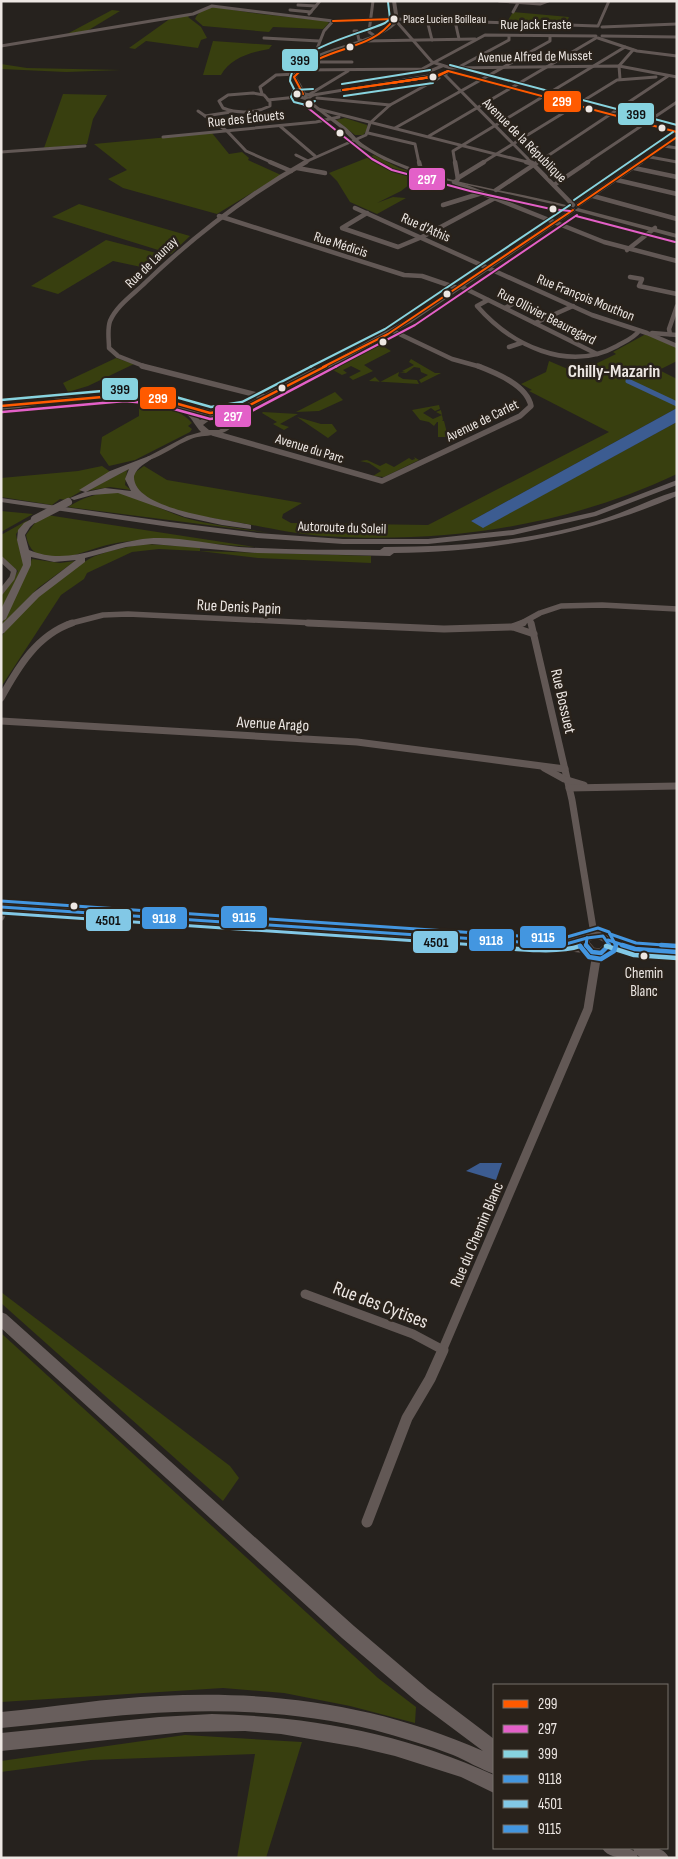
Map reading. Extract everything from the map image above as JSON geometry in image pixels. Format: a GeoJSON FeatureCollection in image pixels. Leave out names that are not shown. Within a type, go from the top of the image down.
{"type":"FeatureCollection","features":[{"type":"Feature","properties":{"kind":"highway"},"geometry":{"type":"LineString","coordinates":[[139,496],[129,484],[128,477],[132,469],[149,458]]}},
{"type":"Feature","properties":{"kind":"highway"},"geometry":{"type":"LineString","coordinates":[[1,619],[26,569],[26,552],[21,542],[21,534],[25,527],[35,519],[71,500],[104,478],[149,458]]}},
{"type":"Feature","properties":{"kind":"highway","name":"Autoroute du Soleil"},"geometry":{"type":"LineString","coordinates":[[1,500],[268,537],[348,542],[427,541],[520,531],[607,510],[677,482]]}},
{"type":"Feature","properties":{"kind":"highway"},"geometry":{"type":"LineString","coordinates":[[71,500],[108,489],[139,496],[170,510],[199,518],[348,542]]}},
{"type":"Feature","properties":{"kind":"highway","name":"Autoroute du Soleil"},"geometry":{"type":"LineString","coordinates":[[1,506],[267,544],[320,548],[399,550],[464,546],[544,534],[622,514],[677,492]]}},
{"type":"Feature","properties":{"kind":"highway"},"geometry":{"type":"LineString","coordinates":[[26,552],[42,559],[60,560],[75,558],[124,544],[148,541],[323,552],[392,553],[399,550]]}},
{"type":"Feature","properties":{"kind":"highway"},"geometry":{"type":"LineString","coordinates":[[1,631],[45,586],[80,560],[101,550]]}},
{"type":"Feature","properties":{"kind":"highway"},"geometry":{"type":"LineString","coordinates":[[1,1319],[355,1638],[422,1695],[493,1748]]}},
{"type":"Feature","properties":{"kind":"highway"},"geometry":{"type":"LineString","coordinates":[[1,1720],[160,1704],[219,1702],[279,1705],[348,1715],[376,1722],[450,1746],[493,1765]]}},
{"type":"Feature","properties":{"kind":"highway"},"geometry":{"type":"LineString","coordinates":[[1,1742],[169,1725],[214,1722],[258,1724],[310,1730],[373,1742],[436,1760],[493,1784]]}},
{"type":"Feature","properties":{"kind":"highway"},"geometry":{"type":"LineString","coordinates":[[613,1849],[628,1858]]}},
{"type":"Feature","properties":{"kind":"highway"},"geometry":{"type":"LineString","coordinates":[[644,1849],[660,1858]]}},
{"type":"Feature","properties":{"kind":"main road"},"geometry":{"type":"LineString","coordinates":[[393,1],[396,20],[386,30],[375,36],[317,56],[297,72],[296,80],[303,94],[311,97],[318,109],[366,146],[394,164],[425,175],[457,180],[574,207],[677,235]]}},
{"type":"Feature","properties":{"kind":"main road"},"geometry":{"type":"LineString","coordinates":[[340,126],[356,138]]}},
{"type":"Feature","properties":{"kind":"main road"},"geometry":{"type":"LineString","coordinates":[[394,164],[434,176],[457,180]]}},
{"type":"Feature","properties":{"kind":"main road"},"geometry":{"type":"LineString","coordinates":[[408,169],[419,171]]}},
{"type":"Feature","properties":{"kind":"main road"},"geometry":{"type":"LineString","coordinates":[[425,175],[434,176]]}},
{"type":"Feature","properties":{"kind":"main road"},"geometry":{"type":"LineString","coordinates":[[1,406],[126,395],[157,398],[217,417],[229,424],[225,430],[189,437],[149,458]]}},
{"type":"Feature","properties":{"kind":"main road"},"geometry":{"type":"LineString","coordinates":[[1,410],[36,404],[128,397],[151,400],[177,407],[193,415],[210,432]]}},
{"type":"Feature","properties":{"kind":"main road"},"geometry":{"type":"LineString","coordinates":[[189,437],[204,420],[217,417]]}},
{"type":"Feature","properties":{"kind":"street"},"geometry":{"type":"LineString","coordinates":[[306,18],[320,1]]}},
{"type":"Feature","properties":{"kind":"street"},"geometry":{"type":"LineString","coordinates":[[372,1],[369,32],[375,36]]}},
{"type":"Feature","properties":{"kind":"street"},"geometry":{"type":"LineString","coordinates":[[499,1],[540,4],[548,1]]}},
{"type":"Feature","properties":{"kind":"street"},"geometry":{"type":"LineString","coordinates":[[598,37],[599,26],[608,1]]}},
{"type":"Feature","properties":{"kind":"street"},"geometry":{"type":"LineString","coordinates":[[512,12],[518,3]]}},
{"type":"Feature","properties":{"kind":"street"},"geometry":{"type":"LineString","coordinates":[[298,5],[316,6]]}},
{"type":"Feature","properties":{"kind":"street"},"geometry":{"type":"LineString","coordinates":[[1,46],[193,14],[205,7],[215,6],[333,20],[371,18],[599,26],[677,24]]}},
{"type":"Feature","properties":{"kind":"street"},"geometry":{"type":"LineString","coordinates":[[290,10],[311,12]]}},
{"type":"Feature","properties":{"kind":"street"},"geometry":{"type":"LineString","coordinates":[[317,56],[314,54],[319,41],[333,20]]}},
{"type":"Feature","properties":{"kind":"street"},"geometry":{"type":"LineString","coordinates":[[396,20],[434,63],[442,66],[446,73]]}},
{"type":"Feature","properties":{"kind":"street"},"geometry":{"type":"LineString","coordinates":[[427,20],[432,40]]}},
{"type":"Feature","properties":{"kind":"street"},"geometry":{"type":"LineString","coordinates":[[455,21],[459,39]]}},
{"type":"Feature","properties":{"kind":"street"},"geometry":{"type":"LineString","coordinates":[[354,31],[357,31],[358,40],[361,41],[477,40]]}},
{"type":"Feature","properties":{"kind":"street","name":"Rue Jack Eraste"},"geometry":{"type":"LineString","coordinates":[[477,40],[485,35],[677,37]]}},
{"type":"Feature","properties":{"kind":"street"},"geometry":{"type":"LineString","coordinates":[[457,68],[509,40],[509,36]]}},
{"type":"Feature","properties":{"kind":"street"},"geometry":{"type":"LineString","coordinates":[[395,128],[550,40],[550,36]]}},
{"type":"Feature","properties":{"kind":"street"},"geometry":{"type":"LineString","coordinates":[[598,37],[633,50],[677,56]]}},
{"type":"Feature","properties":{"kind":"street"},"geometry":{"type":"LineString","coordinates":[[429,136],[598,37]]}},
{"type":"Feature","properties":{"kind":"street"},"geometry":{"type":"LineString","coordinates":[[264,38],[319,41]]}},
{"type":"Feature","properties":{"kind":"street"},"geometry":{"type":"LineString","coordinates":[[205,116],[267,109],[270,105],[262,94],[260,87],[275,75],[297,72],[422,69],[477,40]]}},
{"type":"Feature","properties":{"kind":"street"},"geometry":{"type":"LineString","coordinates":[[457,180],[452,154],[463,145],[625,47]]}},
{"type":"Feature","properties":{"kind":"street"},"geometry":{"type":"LineString","coordinates":[[620,79],[619,66],[633,50]]}},
{"type":"Feature","properties":{"kind":"street"},"geometry":{"type":"LineString","coordinates":[[308,62],[352,62]]}},
{"type":"Feature","properties":{"kind":"street"},"geometry":{"type":"LineString","coordinates":[[442,66],[431,70],[480,80],[677,132]]}},
{"type":"Feature","properties":{"kind":"street","name":"Avenue Alfred de Musset"},"geometry":{"type":"LineString","coordinates":[[446,73],[457,68],[619,66],[677,78]]}},
{"type":"Feature","properties":{"kind":"street"},"geometry":{"type":"LineString","coordinates":[[311,97],[350,70]]}},
{"type":"Feature","properties":{"kind":"street"},"geometry":{"type":"LineString","coordinates":[[268,100],[311,97],[446,73]]}},
{"type":"Feature","properties":{"kind":"street"},"geometry":{"type":"LineString","coordinates":[[419,171],[415,144],[368,133],[370,123],[390,105],[446,73]]}},
{"type":"Feature","properties":{"kind":"street","name":"Avenue de la République"},"geometry":{"type":"LineString","coordinates":[[446,73],[460,91],[534,164],[574,207]]}},
{"type":"Feature","properties":{"kind":"street"},"geometry":{"type":"LineString","coordinates":[[457,180],[620,79],[668,76]]}},
{"type":"Feature","properties":{"kind":"street"},"geometry":{"type":"LineString","coordinates":[[496,190],[668,76]]}},
{"type":"Feature","properties":{"kind":"street"},"geometry":{"type":"LineString","coordinates":[[231,112],[223,108],[219,101],[221,98],[242,94],[262,94]]}},
{"type":"Feature","properties":{"kind":"street"},"geometry":{"type":"LineString","coordinates":[[297,98],[303,94]]}},
{"type":"Feature","properties":{"kind":"street"},"geometry":{"type":"LineString","coordinates":[[311,97],[390,105]]}},
{"type":"Feature","properties":{"kind":"street"},"geometry":{"type":"LineString","coordinates":[[554,186],[677,102]]}},
{"type":"Feature","properties":{"kind":"street"},"geometry":{"type":"LineString","coordinates":[[318,109],[534,164]]}},
{"type":"Feature","properties":{"kind":"street"},"geometry":{"type":"LineString","coordinates":[[198,111],[227,130],[246,151],[291,171]]}},
{"type":"Feature","properties":{"kind":"street","name":"Rue des Édouets"},"geometry":{"type":"LineString","coordinates":[[163,137],[280,126],[342,116]]}},
{"type":"Feature","properties":{"kind":"street"},"geometry":{"type":"LineString","coordinates":[[280,126],[315,156]]}},
{"type":"Feature","properties":{"kind":"street","name":"Rue de Launay"},"geometry":{"type":"LineString","coordinates":[[265,397],[164,373],[116,355],[109,348],[109,325],[113,317],[176,253],[219,216],[315,156],[368,133]]}},
{"type":"Feature","properties":{"kind":"street"},"geometry":{"type":"LineString","coordinates":[[217,417],[265,397],[393,331],[677,138]]}},
{"type":"Feature","properties":{"kind":"street"},"geometry":{"type":"LineString","coordinates":[[1,152],[85,146]]}},
{"type":"Feature","properties":{"kind":"street"},"geometry":{"type":"LineString","coordinates":[[664,146],[677,148]]}},
{"type":"Feature","properties":{"kind":"street"},"geometry":{"type":"LineString","coordinates":[[296,155],[308,161]]}},
{"type":"Feature","properties":{"kind":"street"},"geometry":{"type":"LineString","coordinates":[[650,157],[677,162]]}},
{"type":"Feature","properties":{"kind":"street"},"geometry":{"type":"LineString","coordinates":[[298,168],[325,173]]}},
{"type":"Feature","properties":{"kind":"street"},"geometry":{"type":"LineString","coordinates":[[634,168],[677,177]]}},
{"type":"Feature","properties":{"kind":"street"},"geometry":{"type":"LineString","coordinates":[[457,180],[482,193],[627,250],[677,261]]}},
{"type":"Feature","properties":{"kind":"street"},"geometry":{"type":"LineString","coordinates":[[617,180],[677,194]]}},
{"type":"Feature","properties":{"kind":"street"},"geometry":{"type":"LineString","coordinates":[[443,205],[451,200],[474,198],[482,193]]}},
{"type":"Feature","properties":{"kind":"street"},"geometry":{"type":"LineString","coordinates":[[593,196],[677,219]]}},
{"type":"Feature","properties":{"kind":"street"},"geometry":{"type":"LineString","coordinates":[[367,213],[342,228],[398,247],[422,237],[495,198]]}},
{"type":"Feature","properties":{"kind":"street","name":"Rue d'Athis"},"geometry":{"type":"LineString","coordinates":[[355,208],[488,267]]}},
{"type":"Feature","properties":{"kind":"street","name":"Rue Médicis"},"geometry":{"type":"LineString","coordinates":[[219,216],[404,276],[422,276],[459,287]]}},
{"type":"Feature","properties":{"kind":"street"},"geometry":{"type":"LineString","coordinates":[[627,250],[654,229]]}},
{"type":"Feature","properties":{"kind":"street","name":"Rue François Mouthon"},"geometry":{"type":"LineString","coordinates":[[488,267],[573,306],[677,346]]}},
{"type":"Feature","properties":{"kind":"street"},"geometry":{"type":"LineString","coordinates":[[630,277],[642,279],[639,286],[677,294]]}},
{"type":"Feature","properties":{"kind":"street","name":"Rue Ollivier Beauregard"},"geometry":{"type":"LineString","coordinates":[[459,287],[597,354]]}},
{"type":"Feature","properties":{"kind":"street"},"geometry":{"type":"LineString","coordinates":[[488,300],[477,306],[483,314],[521,343],[567,357],[597,354],[638,334],[639,331]]}},
{"type":"Feature","properties":{"kind":"street"},"geometry":{"type":"LineString","coordinates":[[505,308],[518,301]]}},
{"type":"Feature","properties":{"kind":"street"},"geometry":{"type":"LineString","coordinates":[[535,323],[573,306]]}},
{"type":"Feature","properties":{"kind":"street"},"geometry":{"type":"LineString","coordinates":[[670,334],[677,306]]}},
{"type":"Feature","properties":{"kind":"street","name":"Avenue de Carlet"},"geometry":{"type":"LineString","coordinates":[[375,480],[388,480],[520,416],[528,411],[532,403],[526,393],[504,378],[473,364],[454,360],[393,331]]}},
{"type":"Feature","properties":{"kind":"street"},"geometry":{"type":"LineString","coordinates":[[376,332],[384,335]]}},
{"type":"Feature","properties":{"kind":"street"},"geometry":{"type":"LineString","coordinates":[[647,333],[677,335]]}},
{"type":"Feature","properties":{"kind":"street"},"geometry":{"type":"LineString","coordinates":[[509,347],[521,343]]}},
{"type":"Feature","properties":{"kind":"street"},"geometry":{"type":"LineString","coordinates":[[184,407],[215,413],[242,408]]}},
{"type":"Feature","properties":{"kind":"street"},"geometry":{"type":"LineString","coordinates":[[238,439],[229,424],[242,408]]}},
{"type":"Feature","properties":{"kind":"street","name":"Avenue du Parc"},"geometry":{"type":"LineString","coordinates":[[210,432],[375,480]]}},
{"type":"Feature","properties":{"kind":"street"},"geometry":{"type":"LineString","coordinates":[[1,559],[14,572],[12,578],[1,592]]}},
{"type":"Feature","properties":{"kind":"street","name":"Rue Denis Papin"},"geometry":{"type":"LineString","coordinates":[[1,698],[28,654],[45,636],[64,625],[100,615],[128,614],[411,628],[512,626],[561,606],[602,605],[677,609]]}},
{"type":"Feature","properties":{"kind":"street","name":"Rue Bossuet"},"geometry":{"type":"LineString","coordinates":[[530,620],[565,768],[590,935]]}},
{"type":"Feature","properties":{"kind":"street","name":"Rue Denis Papin"},"geometry":{"type":"LineString","coordinates":[[512,626],[534,634]]}},
{"type":"Feature","properties":{"kind":"street","name":"Avenue Arago"},"geometry":{"type":"LineString","coordinates":[[1,721],[357,742],[542,767],[565,768]]}},
{"type":"Feature","properties":{"kind":"street","name":"Avenue Arago"},"geometry":{"type":"LineString","coordinates":[[542,767],[568,784]]}},
{"type":"Feature","properties":{"kind":"street"},"geometry":{"type":"LineString","coordinates":[[568,784],[593,787],[677,786]]}},
{"type":"Feature","properties":{"kind":"street"},"geometry":{"type":"LineString","coordinates":[[1,918],[3,907],[534,943],[593,951],[635,949],[677,952]]}},
{"type":"Feature","properties":{"kind":"street"},"geometry":{"type":"LineString","coordinates":[[534,943],[571,943],[590,935],[602,935],[608,940],[635,949]]}},
{"type":"Feature","properties":{"kind":"street","name":"Rue du Chemin Blanc"},"geometry":{"type":"LineString","coordinates":[[367,1522],[407,1418],[430,1379],[443,1350],[588,1009],[593,951],[585,943],[590,935]]}},
{"type":"Feature","properties":{"kind":"street"},"geometry":{"type":"LineString","coordinates":[[608,940],[608,949]]}},
{"type":"Feature","properties":{"kind":"street","name":"Rue des Cytises"},"geometry":{"type":"LineString","coordinates":[[305,1294],[413,1334],[443,1350]]}},
{"type":"Feature","properties":{"kind":"green space"},"geometry":{"type":"Polygon","coordinates":[[[214,7],[327,21],[329,23],[323,29],[273,27],[269,32],[203,26],[195,19],[202,11],[214,7]]]}},
{"type":"Feature","properties":{"kind":"green space"},"geometry":{"type":"Polygon","coordinates":[[[112,10],[120,11],[87,31],[67,34],[112,10]]]}},
{"type":"Feature","properties":{"kind":"green space"},"geometry":{"type":"Polygon","coordinates":[[[513,12],[569,17],[566,24],[507,22],[513,12]]]}},
{"type":"Feature","properties":{"kind":"green space"},"geometry":{"type":"Polygon","coordinates":[[[190,15],[188,17],[201,27],[207,38],[201,40],[198,48],[146,41],[135,49],[129,48],[171,18],[190,15]]]}},
{"type":"Feature","properties":{"kind":"green space"},"geometry":{"type":"Polygon","coordinates":[[[213,41],[272,45],[269,49],[248,54],[235,60],[221,75],[203,75],[213,41]]]}},
{"type":"Feature","properties":{"kind":"green space"},"geometry":{"type":"Polygon","coordinates":[[[1,64],[27,68],[121,70],[66,72],[1,69],[1,64]]]}},
{"type":"Feature","properties":{"kind":"green space"},"geometry":{"type":"Polygon","coordinates":[[[63,94],[107,95],[93,119],[87,144],[44,148],[63,94]]]}},
{"type":"Feature","properties":{"kind":"green space"},"geometry":{"type":"Polygon","coordinates":[[[345,118],[367,125],[367,130],[363,135],[355,135],[336,120],[345,118]]]}},
{"type":"Feature","properties":{"kind":"green space"},"geometry":{"type":"Polygon","coordinates":[[[212,133],[229,154],[242,152],[249,158],[248,160],[281,175],[217,214],[123,188],[108,179],[127,170],[94,144],[212,133]]]}},
{"type":"Feature","properties":{"kind":"green space"},"geometry":{"type":"Polygon","coordinates":[[[374,155],[399,168],[422,175],[401,191],[377,203],[393,197],[406,198],[377,214],[350,202],[337,181],[329,173],[374,155]]]}},
{"type":"Feature","properties":{"kind":"green space"},"geometry":{"type":"Polygon","coordinates":[[[79,204],[190,236],[171,254],[52,217],[79,204]]]}},
{"type":"Feature","properties":{"kind":"green space"},"geometry":{"type":"Polygon","coordinates":[[[106,240],[164,255],[146,268],[113,261],[58,294],[31,286],[106,240]]]}},
{"type":"Feature","properties":{"kind":"green space"},"geometry":{"type":"Polygon","coordinates":[[[646,334],[677,348],[677,361],[659,370],[677,379],[677,408],[471,521],[483,527],[677,422],[677,474],[635,492],[592,507],[549,519],[460,534],[369,538],[323,536],[288,532],[176,511],[150,500],[132,481],[134,473],[144,466],[167,480],[302,503],[283,514],[282,518],[291,523],[428,525],[609,432],[529,391],[532,390],[521,384],[546,372],[549,361],[577,373],[616,354],[613,352],[646,334]]]}},
{"type":"Feature","properties":{"kind":"green space"},"geometry":{"type":"Polygon","coordinates":[[[380,341],[382,343],[379,344],[391,351],[364,365],[373,371],[353,380],[349,377],[361,371],[351,366],[343,370],[347,373],[342,375],[331,369],[380,341]]]}},
{"type":"Feature","properties":{"kind":"green space"},"geometry":{"type":"Polygon","coordinates":[[[116,358],[134,364],[88,386],[68,392],[63,383],[116,358]]]}},
{"type":"Feature","properties":{"kind":"green space"},"geometry":{"type":"Polygon","coordinates":[[[411,359],[435,373],[441,373],[421,383],[419,380],[428,375],[421,372],[420,368],[414,367],[406,373],[399,372],[405,372],[402,371],[414,365],[409,362],[411,359]]]}},
{"type":"Feature","properties":{"kind":"green space"},"geometry":{"type":"Polygon","coordinates":[[[399,372],[398,376],[403,379],[417,380],[419,384],[381,382],[399,372]]]}},
{"type":"Feature","properties":{"kind":"green space"},"geometry":{"type":"Polygon","coordinates":[[[375,377],[380,382],[369,381],[375,377]]]}},
{"type":"Feature","properties":{"kind":"green space"},"geometry":{"type":"Polygon","coordinates":[[[335,392],[343,400],[319,411],[296,412],[335,392]]]}},
{"type":"Feature","properties":{"kind":"green space"},"geometry":{"type":"Polygon","coordinates":[[[139,402],[175,410],[192,423],[188,426],[192,429],[190,432],[135,460],[109,466],[100,453],[102,437],[139,416],[139,402]]]}},
{"type":"Feature","properties":{"kind":"green space"},"geometry":{"type":"Polygon","coordinates":[[[439,405],[440,409],[435,411],[431,408],[423,413],[433,419],[442,415],[442,421],[444,421],[448,437],[438,437],[437,422],[434,426],[429,422],[420,420],[412,410],[439,405]]]}},
{"type":"Feature","properties":{"kind":"green space"},"geometry":{"type":"Polygon","coordinates":[[[262,413],[298,414],[280,424],[289,427],[284,430],[273,424],[277,422],[262,413]]]}},
{"type":"Feature","properties":{"kind":"green space"},"geometry":{"type":"Polygon","coordinates":[[[297,417],[321,424],[332,424],[337,431],[328,438],[297,417]]]}},
{"type":"Feature","properties":{"kind":"green space"},"geometry":{"type":"Polygon","coordinates":[[[414,457],[419,460],[384,477],[373,476],[381,471],[369,463],[360,461],[367,460],[380,466],[386,463],[394,467],[409,458],[415,459],[414,457]]]}},
{"type":"Feature","properties":{"kind":"green space"},"geometry":{"type":"Polygon","coordinates":[[[102,466],[112,473],[66,500],[60,499],[52,505],[1,497],[1,478],[78,471],[102,466]]]}},
{"type":"Feature","properties":{"kind":"green space"},"geometry":{"type":"Polygon","coordinates":[[[131,468],[127,471],[125,485],[131,490],[110,487],[86,491],[131,468]]]}},
{"type":"Feature","properties":{"kind":"green space"},"geometry":{"type":"Polygon","coordinates":[[[116,492],[134,497],[189,519],[269,533],[68,507],[91,496],[116,492]]]}},
{"type":"Feature","properties":{"kind":"green space"},"geometry":{"type":"Polygon","coordinates":[[[1,511],[33,514],[1,532],[1,511]]]}},
{"type":"Feature","properties":{"kind":"green space"},"geometry":{"type":"Polygon","coordinates":[[[47,515],[255,547],[144,540],[107,545],[60,558],[52,557],[40,555],[34,551],[28,543],[26,535],[37,520],[47,515]]]}},
{"type":"Feature","properties":{"kind":"green space"},"geometry":{"type":"Polygon","coordinates":[[[28,520],[16,534],[24,558],[22,574],[1,609],[1,595],[18,571],[1,556],[1,535],[28,520]]]}},
{"type":"Feature","properties":{"kind":"green space"},"geometry":{"type":"Polygon","coordinates":[[[144,544],[200,547],[200,551],[371,556],[371,563],[258,558],[199,551],[159,549],[132,552],[87,573],[84,579],[61,595],[1,687],[2,637],[17,616],[58,580],[85,561],[107,552],[144,544]]]}},
{"type":"Feature","properties":{"kind":"green space"},"geometry":{"type":"Polygon","coordinates":[[[32,559],[60,563],[75,561],[38,588],[1,626],[32,559]]]}},
{"type":"Feature","properties":{"kind":"green space"},"geometry":{"type":"Polygon","coordinates":[[[1,1292],[230,1466],[239,1478],[223,1501],[1,1303],[1,1292]]]}},
{"type":"Feature","properties":{"kind":"green space"},"geometry":{"type":"Polygon","coordinates":[[[1,1333],[378,1678],[416,1707],[415,1723],[350,1706],[284,1693],[223,1688],[1,1702],[1,1333]]]}},
{"type":"Feature","properties":{"kind":"green space"},"geometry":{"type":"Polygon","coordinates":[[[185,1735],[302,1742],[266,1858],[237,1858],[255,1754],[91,1760],[1,1772],[1,1761],[185,1735]]]}},
{"type":"Feature","properties":{"kind":"water"},"geometry":{"type":"Polygon","coordinates":[[[677,408],[677,422],[483,528],[471,521],[677,408]]]}},
{"type":"Feature","properties":{"kind":"water"},"geometry":{"type":"Polygon","coordinates":[[[480,1163],[502,1163],[496,1180],[466,1171],[480,1163]]]}},
{"type":"Feature","properties":{"kind":"waterway"},"geometry":{"type":"LineString","coordinates":[[628,381],[677,404]]}},
{"type":"Feature","properties":{"kind":"transit line","name":"399"},"geometry":{"type":"LineString","coordinates":[[298,97],[290,81],[294,66],[311,52],[385,23],[390,19],[388,2]]}},
{"type":"Feature","properties":{"kind":"transit line","name":"299"},"geometry":{"type":"LineString","coordinates":[[333,21],[394,19]]}},
{"type":"Feature","properties":{"kind":"transit line","name":"299"},"geometry":{"type":"LineString","coordinates":[[303,94],[294,77],[305,66],[332,52],[375,38],[386,30],[394,19]]}},
{"type":"Feature","properties":{"kind":"transit line","name":"399"},"geometry":{"type":"LineString","coordinates":[[450,65],[677,125]]}},
{"type":"Feature","properties":{"kind":"transit line","name":"399"},"geometry":{"type":"LineString","coordinates":[[342,84],[430,70]]}},
{"type":"Feature","properties":{"kind":"transit line","name":"299"},"geometry":{"type":"LineString","coordinates":[[448,71],[677,132]]}},
{"type":"Feature","properties":{"kind":"transit line","name":"299"},"geometry":{"type":"LineString","coordinates":[[392,83],[436,76],[448,71]]}},
{"type":"Feature","properties":{"kind":"transit line","name":"299"},"geometry":{"type":"LineString","coordinates":[[392,83],[438,76],[448,71]]}},
{"type":"Feature","properties":{"kind":"transit line","name":"299"},"geometry":{"type":"LineString","coordinates":[[343,90],[432,77]]}},
{"type":"Feature","properties":{"kind":"transit line","name":"299"},"geometry":{"type":"LineString","coordinates":[[343,90],[432,77]]}},
{"type":"Feature","properties":{"kind":"transit line","name":"399"},"geometry":{"type":"LineString","coordinates":[[344,96],[433,83]]}},
{"type":"Feature","properties":{"kind":"transit line","name":"399"},"geometry":{"type":"LineString","coordinates":[[313,89],[302,88],[294,90],[291,97],[294,102],[306,105],[315,101]]}},
{"type":"Feature","properties":{"kind":"transit line","name":"297"},"geometry":{"type":"LineString","coordinates":[[303,104],[372,159],[392,170],[470,191],[551,209],[570,211]]}},
{"type":"Feature","properties":{"kind":"transit line","name":"399"},"geometry":{"type":"LineString","coordinates":[[574,200],[673,132]]}},
{"type":"Feature","properties":{"kind":"transit line","name":"299"},"geometry":{"type":"LineString","coordinates":[[578,205],[677,137]]}},
{"type":"Feature","properties":{"kind":"transit line","name":"399"},"geometry":{"type":"LineString","coordinates":[[1,400],[125,389],[158,392],[211,407],[242,402],[385,329],[570,205]]}},
{"type":"Feature","properties":{"kind":"transit line","name":"299"},"geometry":{"type":"LineString","coordinates":[[1,406],[125,395],[157,398],[210,413],[244,408],[388,334],[573,210]]}},
{"type":"Feature","properties":{"kind":"transit line","name":"297"},"geometry":{"type":"LineString","coordinates":[[2,412],[125,401],[156,404],[210,419],[246,414],[415,325],[577,215]]}},
{"type":"Feature","properties":{"kind":"transit line","name":"297"},"geometry":{"type":"LineString","coordinates":[[576,216],[675,242]]}},
{"type":"Feature","properties":{"kind":"transit line","name":"9115"},"geometry":{"type":"LineString","coordinates":[[1,901],[535,937],[567,937],[598,928],[609,932],[616,946],[614,951],[601,959],[589,957],[580,946]]}},
{"type":"Feature","properties":{"kind":"transit line","name":"9118"},"geometry":{"type":"LineString","coordinates":[[1,907],[535,943],[571,943],[582,940],[588,937],[598,935],[607,939],[610,946],[601,953],[592,952],[586,946],[587,937]]}},
{"type":"Feature","properties":{"kind":"transit line","name":"4501"},"geometry":{"type":"LineString","coordinates":[[1,913],[535,949],[572,949],[580,946]]}},
{"type":"Feature","properties":{"kind":"transit line","name":"9115"},"geometry":{"type":"LineString","coordinates":[[610,934],[636,943],[677,946]]}},
{"type":"Feature","properties":{"kind":"transit line","name":"9118"},"geometry":{"type":"LineString","coordinates":[[608,940],[635,949],[677,952]]}},
{"type":"Feature","properties":{"kind":"transit line","name":"4501"},"geometry":{"type":"LineString","coordinates":[[606,946],[634,955],[677,958]]}},
{"type":"Feature","properties":{"kind":"place","name":"Place Lucien Boilleau"},"geometry":{"type":"Point","coordinates":[394,19]}},
{"type":"Feature","properties":{"kind":"place","name":"Chemin Blanc"},"geometry":{"type":"Point","coordinates":[644,956]}},
{"type":"Feature","properties":{"kind":"district","name":"Chilly-Mazarin"},"geometry":{"type":"Point","coordinates":[614,371]}}]}
